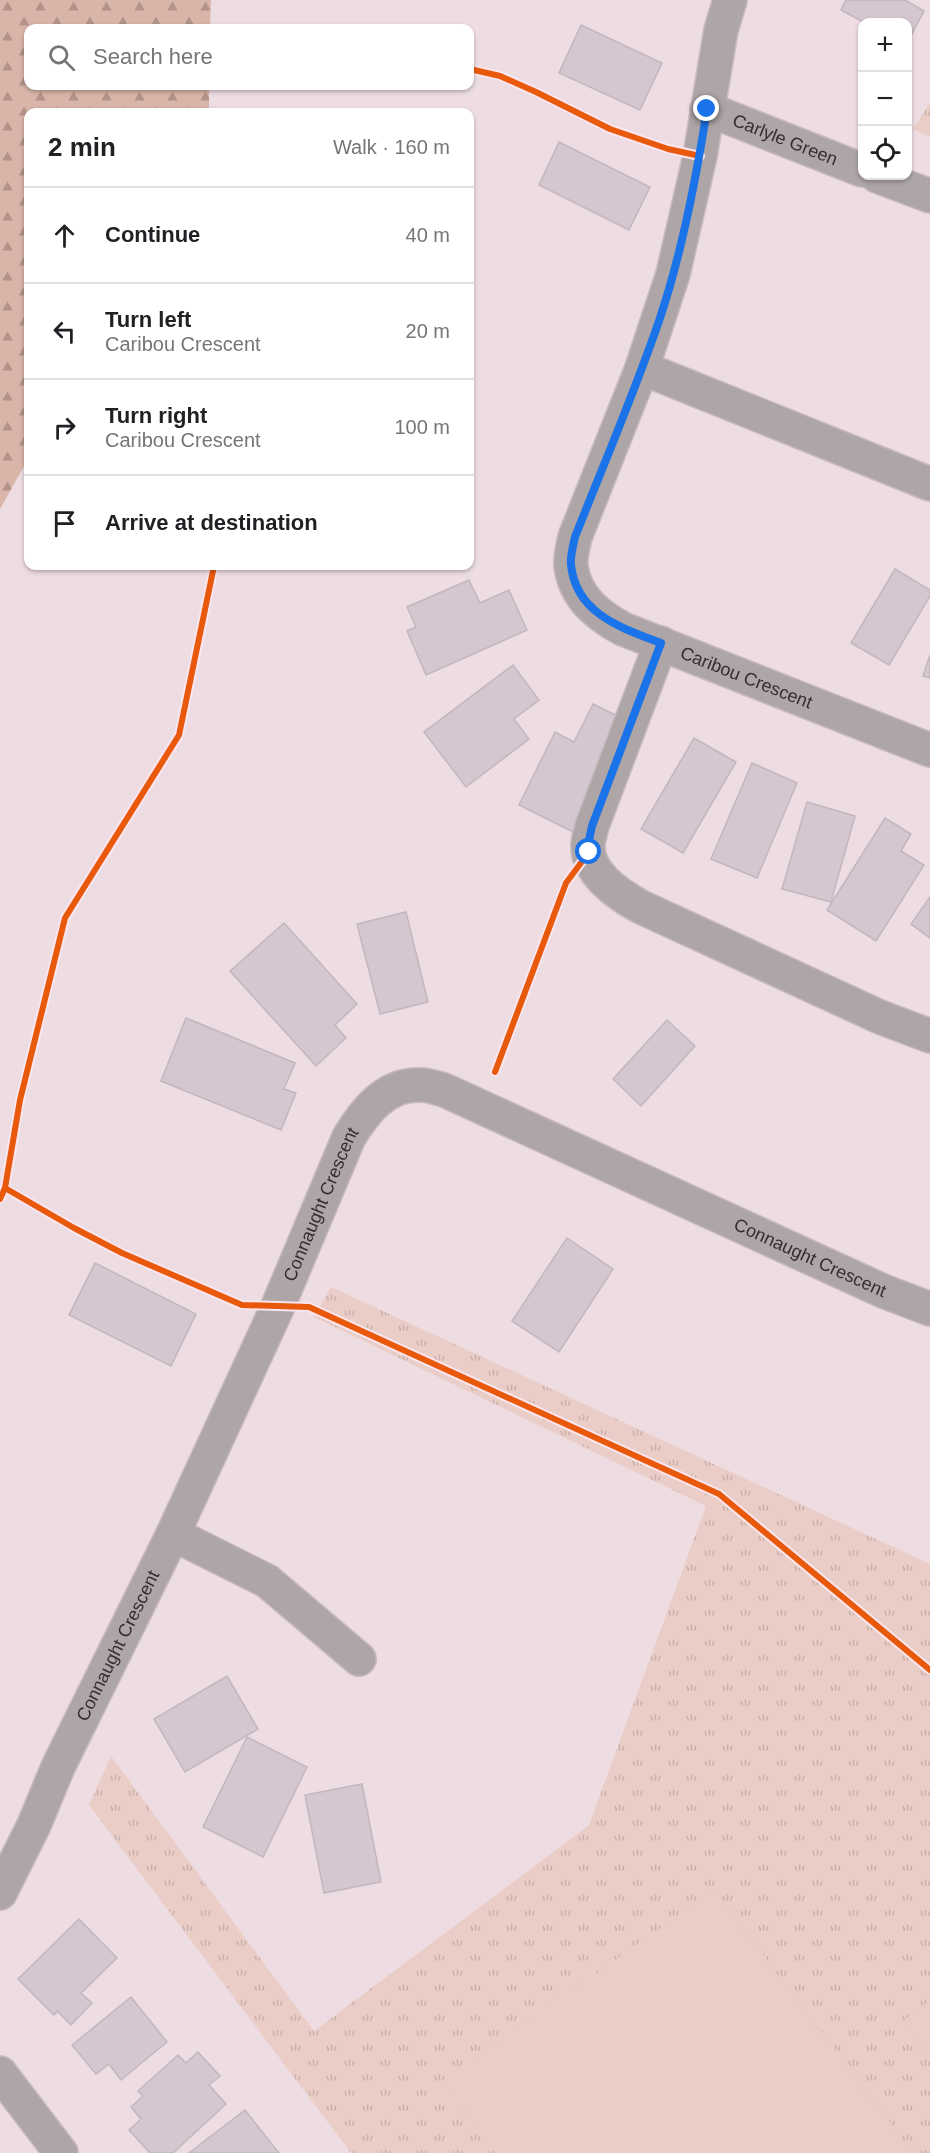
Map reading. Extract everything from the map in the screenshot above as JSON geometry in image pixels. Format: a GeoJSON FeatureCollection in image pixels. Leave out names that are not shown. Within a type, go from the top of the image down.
{"type":"FeatureCollection","features":[{"type":"Feature","properties":{"kind":"street","name":"Caribou Crescent"},"geometry":{"type":"LineString","coordinates":[[730,0],[721,30],[700,156],[673,274],[642,368],[575,537],[571,564],[576,586],[589,606],[605,619],[623,628],[930,750]]}},
{"type":"Feature","properties":{"kind":"street","name":"Carlyle Green"},"geometry":{"type":"LineString","coordinates":[[707,109],[858,168]]}},
{"type":"Feature","properties":{"kind":"street"},"geometry":{"type":"LineString","coordinates":[[888,180],[930,196]]}},
{"type":"Feature","properties":{"kind":"street"},"geometry":{"type":"LineString","coordinates":[[642,368],[930,484]]}},
{"type":"Feature","properties":{"kind":"street"},"geometry":{"type":"LineString","coordinates":[[661,643],[592,826],[588,845],[591,863],[621,896],[641,907],[880,1017],[930,1036]]}},
{"type":"Feature","properties":{"kind":"street","name":"Connaught Crescent"},"geometry":{"type":"LineString","coordinates":[[0,1893],[34,1825],[58,1767],[173,1534],[278,1306],[349,1137],[364,1112],[384,1095],[401,1087],[421,1085],[444,1090],[883,1291],[930,1309]]}},
{"type":"Feature","properties":{"kind":"street"},"geometry":{"type":"LineString","coordinates":[[173,1534],[267,1581],[359,1659]]}},
{"type":"Feature","properties":{"kind":"street"},"geometry":{"type":"LineString","coordinates":[[0,2073],[61,2153]]}},
{"type":"Feature","properties":{"kind":"green space"},"geometry":{"type":"Polygon","coordinates":[[[0,0],[211,0],[210,24],[24,24],[24,90],[209,90],[209,108],[24,108],[24,466],[0,509],[0,0]]]}},
{"type":"Feature","properties":{"kind":"green space"},"geometry":{"type":"Polygon","coordinates":[[[930,103],[930,137],[913,129],[930,103]]]}},
{"type":"Feature","properties":{"kind":"green space"},"geometry":{"type":"Polygon","coordinates":[[[331,1287],[930,1564],[930,2153],[351,2153],[89,1805],[111,1756],[314,2031],[589,1825],[706,1506],[314,1317],[331,1287]]]}},
{"type":"Feature","properties":{"kind":"green space"},"geometry":{"type":"Polygon","coordinates":[[[714,1890],[913,2153],[495,2153],[443,2082],[714,1890]]]}},
{"type":"Feature","properties":{"kind":"green space"},"geometry":{"type":"Polygon","coordinates":[[[930,2001],[930,2057],[903,2021],[930,2001]]]}},
{"type":"Feature","properties":{"kind":"building"},"geometry":{"type":"Polygon","coordinates":[[[846,0],[905,0],[924,11],[912,34],[912,18],[858,19],[841,10],[846,0]]]}},
{"type":"Feature","properties":{"kind":"building"},"geometry":{"type":"Polygon","coordinates":[[[581,25],[662,63],[640,110],[559,73],[581,25]]]}},
{"type":"Feature","properties":{"kind":"building"},"geometry":{"type":"Polygon","coordinates":[[[559,142],[650,187],[629,230],[539,185],[559,142]]]}},
{"type":"Feature","properties":{"kind":"building"},"geometry":{"type":"Polygon","coordinates":[[[895,569],[930,590],[930,596],[889,665],[851,643],[895,569]]]}},
{"type":"Feature","properties":{"kind":"building"},"geometry":{"type":"Polygon","coordinates":[[[469,580],[480,603],[509,590],[527,630],[426,675],[407,631],[416,627],[407,607],[469,580]]]}},
{"type":"Feature","properties":{"kind":"building"},"geometry":{"type":"Polygon","coordinates":[[[930,655],[930,678],[923,676],[930,655]]]}},
{"type":"Feature","properties":{"kind":"building"},"geometry":{"type":"Polygon","coordinates":[[[513,665],[539,700],[514,719],[529,739],[466,787],[424,732],[513,665]]]}},
{"type":"Feature","properties":{"kind":"building"},"geometry":{"type":"Polygon","coordinates":[[[593,704],[630,722],[575,833],[519,805],[555,732],[574,742],[593,704]]]}},
{"type":"Feature","properties":{"kind":"building"},"geometry":{"type":"Polygon","coordinates":[[[694,738],[736,762],[683,853],[641,829],[694,738]]]}},
{"type":"Feature","properties":{"kind":"building"},"geometry":{"type":"Polygon","coordinates":[[[752,763],[797,783],[757,878],[711,859],[752,763]]]}},
{"type":"Feature","properties":{"kind":"building"},"geometry":{"type":"Polygon","coordinates":[[[807,802],[855,816],[831,902],[782,889],[807,802]]]}},
{"type":"Feature","properties":{"kind":"building"},"geometry":{"type":"Polygon","coordinates":[[[885,818],[911,834],[901,851],[924,865],[876,941],[827,910],[885,818]]]}},
{"type":"Feature","properties":{"kind":"building"},"geometry":{"type":"Polygon","coordinates":[[[930,897],[930,938],[911,924],[930,897]]]}},
{"type":"Feature","properties":{"kind":"building"},"geometry":{"type":"Polygon","coordinates":[[[406,912],[428,1002],[380,1014],[357,924],[406,912]]]}},
{"type":"Feature","properties":{"kind":"building"},"geometry":{"type":"Polygon","coordinates":[[[284,923],[357,1004],[335,1025],[346,1038],[316,1066],[230,971],[284,923]]]}},
{"type":"Feature","properties":{"kind":"building"},"geometry":{"type":"Polygon","coordinates":[[[186,1018],[295,1063],[284,1089],[296,1093],[281,1130],[161,1081],[186,1018]]]}},
{"type":"Feature","properties":{"kind":"building"},"geometry":{"type":"Polygon","coordinates":[[[667,1020],[695,1046],[641,1106],[613,1079],[667,1020]]]}},
{"type":"Feature","properties":{"kind":"building"},"geometry":{"type":"Polygon","coordinates":[[[567,1238],[613,1269],[559,1352],[512,1321],[567,1238]]]}},
{"type":"Feature","properties":{"kind":"building"},"geometry":{"type":"Polygon","coordinates":[[[95,1263],[196,1314],[171,1366],[69,1315],[95,1263]]]}},
{"type":"Feature","properties":{"kind":"building"},"geometry":{"type":"Polygon","coordinates":[[[227,1676],[258,1729],[185,1772],[154,1719],[227,1676]]]}},
{"type":"Feature","properties":{"kind":"building"},"geometry":{"type":"Polygon","coordinates":[[[247,1737],[307,1767],[263,1857],[203,1827],[247,1737]]]}},
{"type":"Feature","properties":{"kind":"building"},"geometry":{"type":"Polygon","coordinates":[[[362,1784],[381,1882],[324,1893],[305,1795],[362,1784]]]}},
{"type":"Feature","properties":{"kind":"building"},"geometry":{"type":"Polygon","coordinates":[[[79,1919],[117,1958],[81,1993],[92,2003],[71,2025],[57,2011],[54,2015],[18,1979],[79,1919]]]}},
{"type":"Feature","properties":{"kind":"building"},"geometry":{"type":"Polygon","coordinates":[[[131,1997],[167,2042],[121,2080],[109,2064],[96,2074],[72,2045],[131,1997]]]}},
{"type":"Feature","properties":{"kind":"building"},"geometry":{"type":"Polygon","coordinates":[[[198,2052],[220,2076],[209,2085],[226,2104],[173,2153],[150,2153],[129,2130],[141,2119],[131,2107],[143,2096],[138,2091],[178,2055],[186,2063],[198,2052]]]}},
{"type":"Feature","properties":{"kind":"building"},"geometry":{"type":"Polygon","coordinates":[[[245,2110],[279,2153],[189,2153],[245,2110]]]}},
{"type":"Feature","properties":{"kind":"cycle path"},"geometry":{"type":"LineString","coordinates":[[474,70],[500,76],[610,129],[668,149],[700,156]]}},
{"type":"Feature","properties":{"kind":"cycle path"},"geometry":{"type":"LineString","coordinates":[[0,1199],[5,1188],[20,1100],[65,918],[179,735],[213,570]]}},
{"type":"Feature","properties":{"kind":"cycle path"},"geometry":{"type":"LineString","coordinates":[[495,1072],[566,883],[589,852]]}},
{"type":"Feature","properties":{"kind":"cycle path"},"geometry":{"type":"LineString","coordinates":[[5,1188],[122,1253],[242,1305],[309,1307],[719,1494],[930,1670]]}},
{"type":"Feature","properties":{"kind":"route"},"geometry":{"type":"LineString","coordinates":[[589,852],[592,826],[661,643],[605,619],[589,606],[576,586],[571,564],[575,537],[659,320],[673,274],[700,156],[707,109]]}}]}
